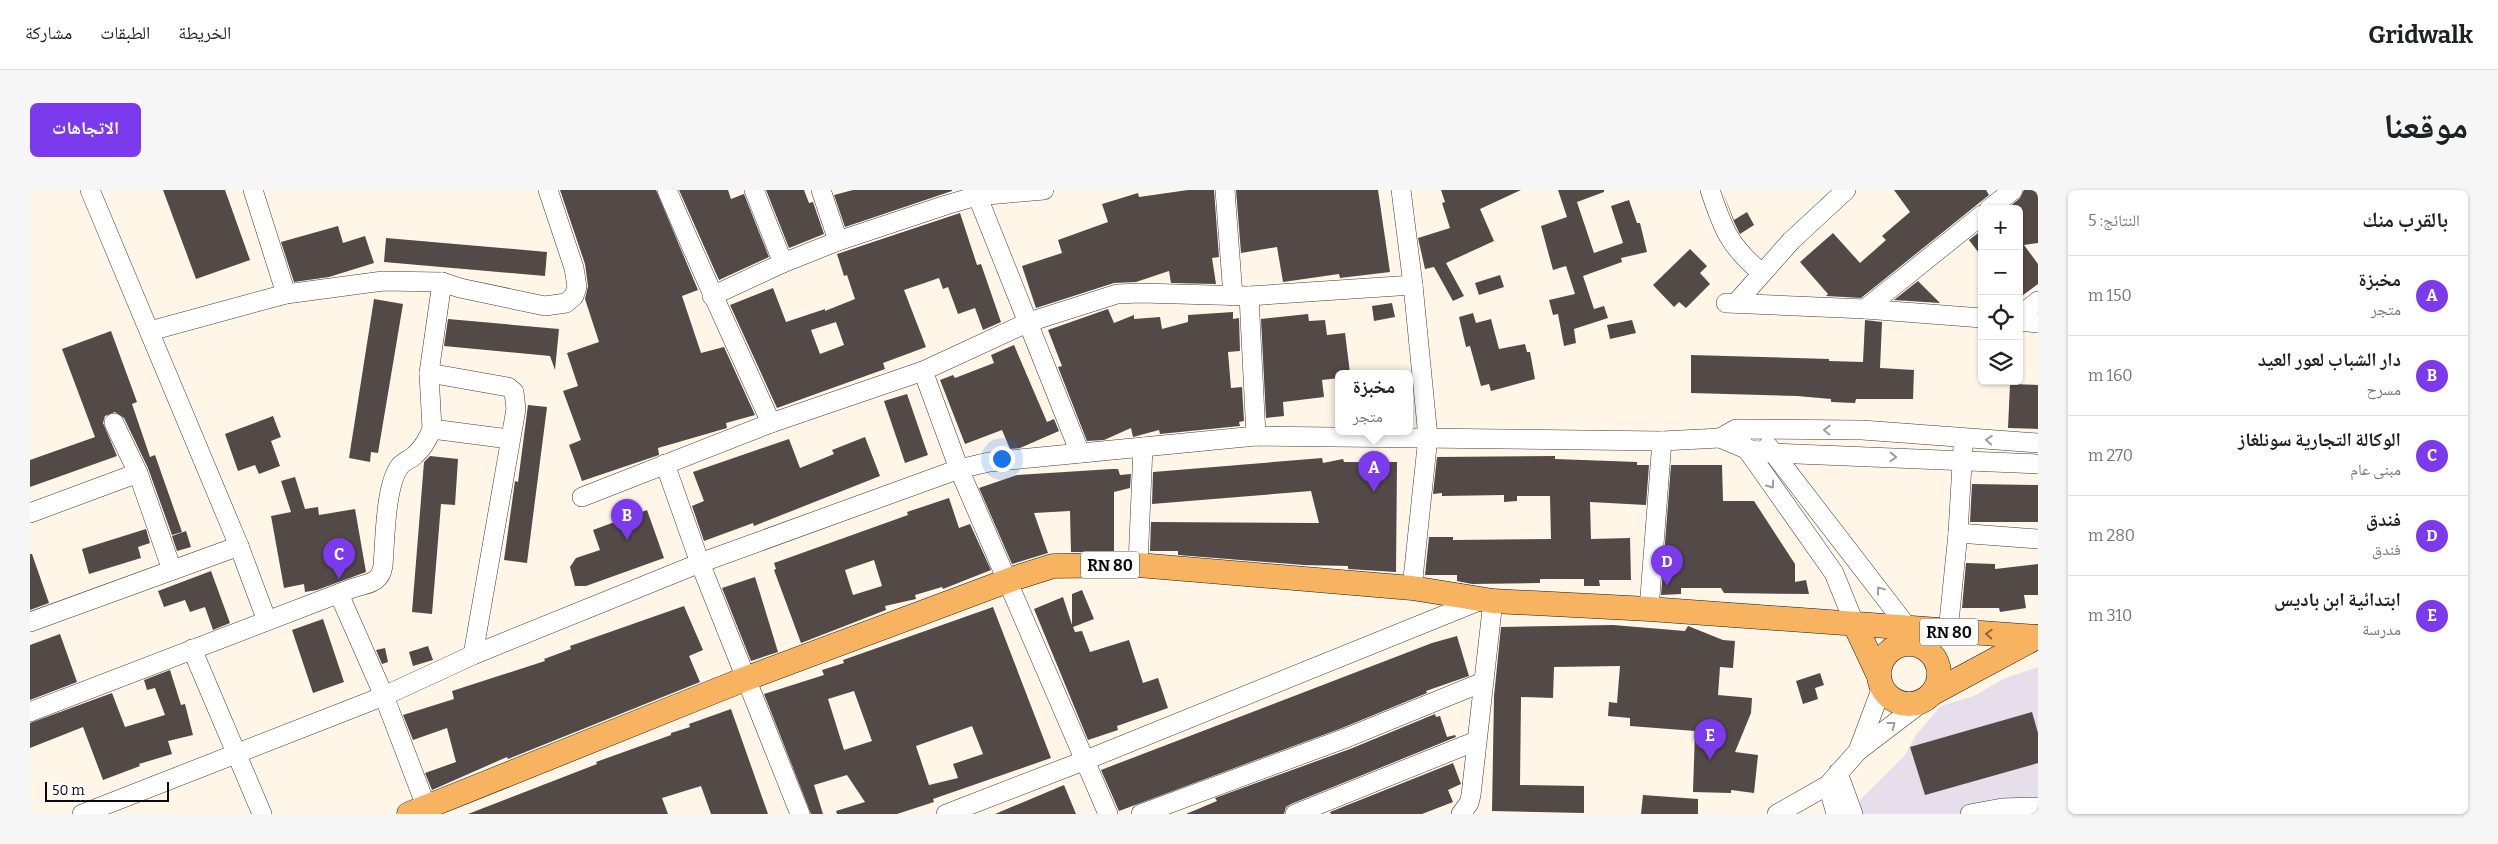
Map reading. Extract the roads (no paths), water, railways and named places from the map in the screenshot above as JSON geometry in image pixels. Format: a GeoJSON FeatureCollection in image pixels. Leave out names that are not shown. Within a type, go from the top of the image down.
{"type":"FeatureCollection","features":[{"type":"Feature","properties":{"kind":"main road","name":"RN 80"},"geometry":{"type":"LineString","coordinates":[[421,812],[745,679],[1007,581],[1053,566],[1138,565],[1412,588],[1488,600],[1649,608],[1855,625],[1916,638],[1948,632],[2038,636]]}},
{"type":"Feature","properties":{"kind":"main road"},"geometry":{"type":"LineString","coordinates":[[1855,625],[1880,681],[1896,701],[1916,704],[1929,696],[1938,684],[1938,668],[1932,654],[1916,638],[1914,644],[1903,644],[1893,648],[1885,655],[1880,664],[1880,681]]}},
{"type":"Feature","properties":{"kind":"main road","name":"RN 80"},"geometry":{"type":"LineString","coordinates":[[1929,696],[2038,636]]}},
{"type":"Feature","properties":{"kind":"street"},"geometry":{"type":"LineString","coordinates":[[90,190],[239,546],[267,621]]}},
{"type":"Feature","properties":{"kind":"street"},"geometry":{"type":"LineString","coordinates":[[253,190],[286,294]]}},
{"type":"Feature","properties":{"kind":"street"},"geometry":{"type":"LineString","coordinates":[[150,331],[286,294],[383,280],[442,282],[460,288],[545,306],[566,303],[574,296],[577,286],[574,268],[548,190]]}},
{"type":"Feature","properties":{"kind":"street"},"geometry":{"type":"LineString","coordinates":[[667,190],[712,296],[770,423]]}},
{"type":"Feature","properties":{"kind":"street"},"geometry":{"type":"LineString","coordinates":[[754,190],[783,262]]}},
{"type":"Feature","properties":{"kind":"street"},"geometry":{"type":"LineString","coordinates":[[821,190],[838,241]]}},
{"type":"Feature","properties":{"kind":"street"},"geometry":{"type":"LineString","coordinates":[[712,296],[783,262],[976,193],[1044,190]]}},
{"type":"Feature","properties":{"kind":"street"},"geometry":{"type":"LineString","coordinates":[[1225,190],[1241,296],[1256,436]]}},
{"type":"Feature","properties":{"kind":"street"},"geometry":{"type":"LineString","coordinates":[[1401,190],[1413,284],[1428,436],[1412,588]]}},
{"type":"Feature","properties":{"kind":"street"},"geometry":{"type":"LineString","coordinates":[[1710,190],[1722,228],[1744,258],[1762,273]]}},
{"type":"Feature","properties":{"kind":"street"},"geometry":{"type":"LineString","coordinates":[[1846,190],[1791,241],[1731,303],[1865,309],[1978,318]]}},
{"type":"Feature","properties":{"kind":"street"},"geometry":{"type":"LineString","coordinates":[[1994,205],[2013,190]]}},
{"type":"Feature","properties":{"kind":"street"},"geometry":{"type":"LineString","coordinates":[[976,193],[1080,453]]}},
{"type":"Feature","properties":{"kind":"street"},"geometry":{"type":"LineString","coordinates":[[1865,309],[1978,218]]}},
{"type":"Feature","properties":{"kind":"street"},"geometry":{"type":"LineString","coordinates":[[31,709],[375,582],[382,574],[388,503],[397,472],[400,466],[416,454],[427,441],[432,429],[429,373],[442,282]]}},
{"type":"Feature","properties":{"kind":"street"},"geometry":{"type":"LineString","coordinates":[[582,497],[770,423],[923,371],[1029,322],[1117,294],[1141,292],[1241,296],[1413,284]]}},
{"type":"Feature","properties":{"kind":"street"},"geometry":{"type":"LineString","coordinates":[[2023,313],[2038,301]]}},
{"type":"Feature","properties":{"kind":"street"},"geometry":{"type":"LineString","coordinates":[[2023,321],[2038,323]]}},
{"type":"Feature","properties":{"kind":"street"},"geometry":{"type":"LineString","coordinates":[[923,371],[959,469],[1108,814]]}},
{"type":"Feature","properties":{"kind":"street"},"geometry":{"type":"LineString","coordinates":[[429,373],[512,390],[516,409],[509,438],[473,655]]}},
{"type":"Feature","properties":{"kind":"street"},"geometry":{"type":"LineString","coordinates":[[114,423],[138,473],[172,570]]}},
{"type":"Feature","properties":{"kind":"street"},"geometry":{"type":"LineString","coordinates":[[432,429],[509,438]]}},
{"type":"Feature","properties":{"kind":"street"},"geometry":{"type":"LineString","coordinates":[[1760,429],[1771,453],[1865,568],[1916,638]]}},
{"type":"Feature","properties":{"kind":"street"},"geometry":{"type":"LineString","coordinates":[[82,814],[384,696],[473,655],[700,563],[959,469],[990,462],[1256,436],[1428,436],[1662,441],[1760,429],[1862,430],[2038,443]]}},
{"type":"Feature","properties":{"kind":"street"},"geometry":{"type":"LineString","coordinates":[[1728,434],[1746,449],[1834,573],[1855,625]]}},
{"type":"Feature","properties":{"kind":"street"},"geometry":{"type":"LineString","coordinates":[[1948,632],[1958,533],[1963,438]]}},
{"type":"Feature","properties":{"kind":"street"},"geometry":{"type":"LineString","coordinates":[[1649,608],[1662,441]]}},
{"type":"Feature","properties":{"kind":"street"},"geometry":{"type":"LineString","coordinates":[[1138,565],[1143,447]]}},
{"type":"Feature","properties":{"kind":"street"},"geometry":{"type":"LineString","coordinates":[[1746,449],[1771,453],[1962,459],[2038,464]]}},
{"type":"Feature","properties":{"kind":"street"},"geometry":{"type":"LineString","coordinates":[[665,464],[700,563],[800,814]]}},
{"type":"Feature","properties":{"kind":"street"},"geometry":{"type":"LineString","coordinates":[[30,513],[138,473]]}},
{"type":"Feature","properties":{"kind":"street"},"geometry":{"type":"LineString","coordinates":[[1958,533],[2038,539]]}},
{"type":"Feature","properties":{"kind":"street"},"geometry":{"type":"LineString","coordinates":[[30,622],[239,546]]}},
{"type":"Feature","properties":{"kind":"street"},"geometry":{"type":"LineString","coordinates":[[1834,573],[1865,568]]}},
{"type":"Feature","properties":{"kind":"street"},"geometry":{"type":"LineString","coordinates":[[339,594],[384,696],[421,812]]}},
{"type":"Feature","properties":{"kind":"street"},"geometry":{"type":"LineString","coordinates":[[946,814],[1488,600],[1483,682],[1471,795],[1469,803],[1461,814]]}},
{"type":"Feature","properties":{"kind":"street"},"geometry":{"type":"LineString","coordinates":[[192,649],[262,814]]}},
{"type":"Feature","properties":{"kind":"street"},"geometry":{"type":"LineString","coordinates":[[1858,751],[1880,681]]}},
{"type":"Feature","properties":{"kind":"street"},"geometry":{"type":"LineString","coordinates":[[1141,814],[1346,738],[1483,682]]}},
{"type":"Feature","properties":{"kind":"street"},"geometry":{"type":"LineString","coordinates":[[1777,814],[1833,779],[1858,751],[1929,696]]}},
{"type":"Feature","properties":{"kind":"street"},"geometry":{"type":"LineString","coordinates":[[1295,814],[1476,741]]}},
{"type":"Feature","properties":{"kind":"street"},"geometry":{"type":"LineString","coordinates":[[1833,779],[1836,814]]}},
{"type":"Feature","properties":{"kind":"street"},"geometry":{"type":"LineString","coordinates":[[1833,779],[1853,814]]}},
{"type":"Feature","properties":{"kind":"street"},"geometry":{"type":"LineString","coordinates":[[1970,814],[2002,808],[2038,807]]}},
{"type":"Feature","properties":{"kind":"place","name":"مخبزة"},"geometry":{"type":"Point","coordinates":[1374,492]}},
{"type":"Feature","properties":{"kind":"place","name":"دار الشباب لعور العيد"},"geometry":{"type":"Point","coordinates":[627,540]}},
{"type":"Feature","properties":{"kind":"place","name":"الوكالة التجارية سونلغاز"},"geometry":{"type":"Point","coordinates":[339,579]}},
{"type":"Feature","properties":{"kind":"place","name":"فندق"},"geometry":{"type":"Point","coordinates":[1667,586]}},
{"type":"Feature","properties":{"kind":"place","name":"ابتدائية ابن باديس"},"geometry":{"type":"Point","coordinates":[1710,760]}}]}
